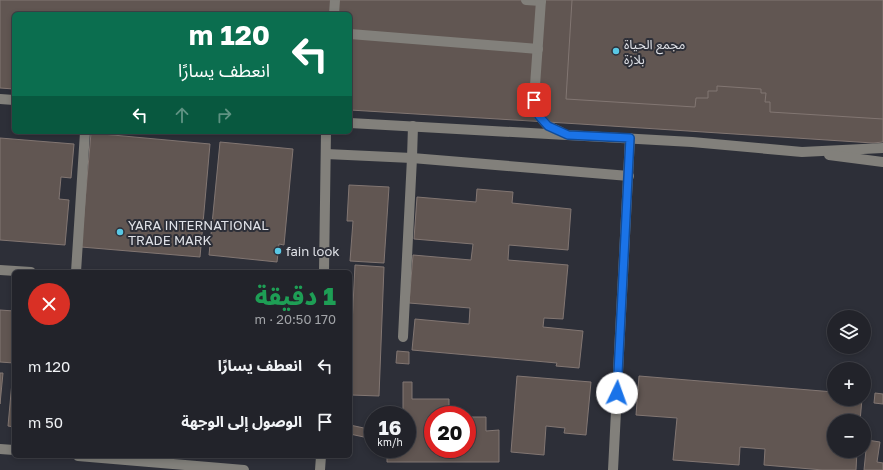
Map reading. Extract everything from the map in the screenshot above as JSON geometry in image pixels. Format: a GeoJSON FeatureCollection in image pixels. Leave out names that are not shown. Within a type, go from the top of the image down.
{"type":"FeatureCollection","features":[{"type":"Feature","properties":{"kind":"street"},"geometry":{"type":"LineString","coordinates":[[334,12],[335,0]]}},
{"type":"Feature","properties":{"kind":"street"},"geometry":{"type":"LineString","coordinates":[[526,0],[541,1],[534,100],[539,116],[548,126],[568,135]]}},
{"type":"Feature","properties":{"kind":"street"},"geometry":{"type":"LineString","coordinates":[[352,34],[538,49]]}},
{"type":"Feature","properties":{"kind":"street"},"geometry":{"type":"LineString","coordinates":[[0,99],[12,100]]}},
{"type":"Feature","properties":{"kind":"street"},"geometry":{"type":"LineString","coordinates":[[534,133],[539,116]]}},
{"type":"Feature","properties":{"kind":"street"},"geometry":{"type":"LineString","coordinates":[[352,123],[692,142],[802,152],[883,162]]}},
{"type":"Feature","properties":{"kind":"street"},"geometry":{"type":"LineString","coordinates":[[403,337],[412,158],[412,126]]}},
{"type":"Feature","properties":{"kind":"street"},"geometry":{"type":"LineString","coordinates":[[76,270],[85,134]]}},
{"type":"Feature","properties":{"kind":"street"},"geometry":{"type":"LineString","coordinates":[[324,270],[326,134]]}},
{"type":"Feature","properties":{"kind":"street"},"geometry":{"type":"LineString","coordinates":[[613,470],[630,138]]}},
{"type":"Feature","properties":{"kind":"street"},"geometry":{"type":"LineString","coordinates":[[802,152],[883,148]]}},
{"type":"Feature","properties":{"kind":"street"},"geometry":{"type":"LineString","coordinates":[[326,154],[412,158],[628,176]]}},
{"type":"Feature","properties":{"kind":"street"},"geometry":{"type":"LineString","coordinates":[[0,270],[12,271]]}},
{"type":"Feature","properties":{"kind":"street"},"geometry":{"type":"LineString","coordinates":[[0,449],[12,450]]}},
{"type":"Feature","properties":{"kind":"street"},"geometry":{"type":"LineString","coordinates":[[102,458],[244,470]]}},
{"type":"Feature","properties":{"kind":"street"},"geometry":{"type":"LineString","coordinates":[[320,470],[321,458]]}},
{"type":"Feature","properties":{"kind":"building"},"geometry":{"type":"Polygon","coordinates":[[[0,0],[305,0],[305,12],[12,12],[12,68],[0,67],[0,0]]]}},
{"type":"Feature","properties":{"kind":"building","name":"مجمع الحياة بلازة"},"geometry":{"type":"Polygon","coordinates":[[[0,0],[883,0],[883,142],[873,143],[352,110],[352,12],[12,12],[12,89],[0,88],[0,0]]]}},
{"type":"Feature","properties":{"kind":"building"},"geometry":{"type":"Polygon","coordinates":[[[572,0],[883,0],[883,119],[770,112],[770,102],[765,102],[766,93],[761,93],[761,89],[717,86],[717,91],[708,91],[708,98],[696,98],[695,107],[566,99],[572,0]]]}},
{"type":"Feature","properties":{"kind":"building"},"geometry":{"type":"Polygon","coordinates":[[[91,134],[210,144],[200,257],[81,247],[91,134]]]}},
{"type":"Feature","properties":{"kind":"building"},"geometry":{"type":"Polygon","coordinates":[[[0,138],[74,144],[71,178],[61,177],[59,199],[69,200],[65,245],[0,240],[0,138]]]}},
{"type":"Feature","properties":{"kind":"building"},"geometry":{"type":"Polygon","coordinates":[[[220,142],[293,149],[284,245],[279,244],[277,262],[209,255],[220,142]]]}},
{"type":"Feature","properties":{"kind":"building"},"geometry":{"type":"Polygon","coordinates":[[[349,185],[389,187],[384,263],[350,261],[353,221],[347,221],[349,185]]]}},
{"type":"Feature","properties":{"kind":"building"},"geometry":{"type":"Polygon","coordinates":[[[477,189],[513,192],[512,203],[571,209],[568,250],[509,245],[508,260],[568,265],[563,319],[544,318],[543,327],[583,331],[579,368],[556,366],[557,363],[412,350],[415,319],[469,324],[470,308],[409,303],[413,255],[471,260],[473,244],[414,239],[417,197],[476,202],[477,189]]]}},
{"type":"Feature","properties":{"kind":"building"},"geometry":{"type":"Polygon","coordinates":[[[355,265],[384,267],[379,396],[352,395],[352,325],[355,265]]]}},
{"type":"Feature","properties":{"kind":"building"},"geometry":{"type":"Polygon","coordinates":[[[0,310],[12,311],[12,363],[0,362],[0,310]]]}},
{"type":"Feature","properties":{"kind":"building"},"geometry":{"type":"Polygon","coordinates":[[[397,351],[409,352],[409,364],[396,363],[397,351]]]}},
{"type":"Feature","properties":{"kind":"building"},"geometry":{"type":"Polygon","coordinates":[[[0,373],[3,373],[0,404],[0,373]]]}},
{"type":"Feature","properties":{"kind":"building"},"geometry":{"type":"Polygon","coordinates":[[[517,376],[591,382],[586,435],[564,433],[565,428],[546,426],[544,455],[511,452],[517,376]]]}},
{"type":"Feature","properties":{"kind":"building"},"geometry":{"type":"Polygon","coordinates":[[[639,376],[827,391],[827,406],[861,406],[861,414],[827,414],[827,458],[857,458],[856,470],[823,470],[764,465],[765,449],[740,447],[739,465],[673,460],[677,418],[636,415],[639,376]]]}},
{"type":"Feature","properties":{"kind":"building"},"geometry":{"type":"Polygon","coordinates":[[[12,382],[12,427],[8,426],[12,382]]]}},
{"type":"Feature","properties":{"kind":"building"},"geometry":{"type":"Polygon","coordinates":[[[403,382],[412,382],[412,399],[449,399],[449,406],[424,406],[424,458],[476,458],[476,417],[486,417],[486,431],[499,430],[499,462],[387,462],[387,458],[416,458],[416,406],[403,406],[403,382]]]}},
{"type":"Feature","properties":{"kind":"building"},"geometry":{"type":"Polygon","coordinates":[[[875,393],[883,394],[883,404],[874,403],[875,393]]]}},
{"type":"Feature","properties":{"kind":"building"},"geometry":{"type":"Polygon","coordinates":[[[352,425],[364,428],[364,437],[352,434],[352,425]]]}},
{"type":"Feature","properties":{"kind":"building"},"geometry":{"type":"Polygon","coordinates":[[[871,441],[880,442],[877,462],[883,463],[883,470],[864,470],[865,458],[871,458],[871,441]]]}},
{"type":"Feature","properties":{"kind":"place","name":"مجمع الحياة بلازة"},"geometry":{"type":"Point","coordinates":[616,51]}},
{"type":"Feature","properties":{"kind":"place","name":"YARA INTERNATIONAL TRADE MARK"},"geometry":{"type":"Point","coordinates":[120,232]}},
{"type":"Feature","properties":{"kind":"place","name":"fain look"},"geometry":{"type":"Point","coordinates":[278,251]}},
{"type":"Feature","properties":{"kind":"route"},"geometry":{"type":"LineString","coordinates":[[534,100],[539,116],[548,126],[568,135],[630,138],[617,393]]}}]}
